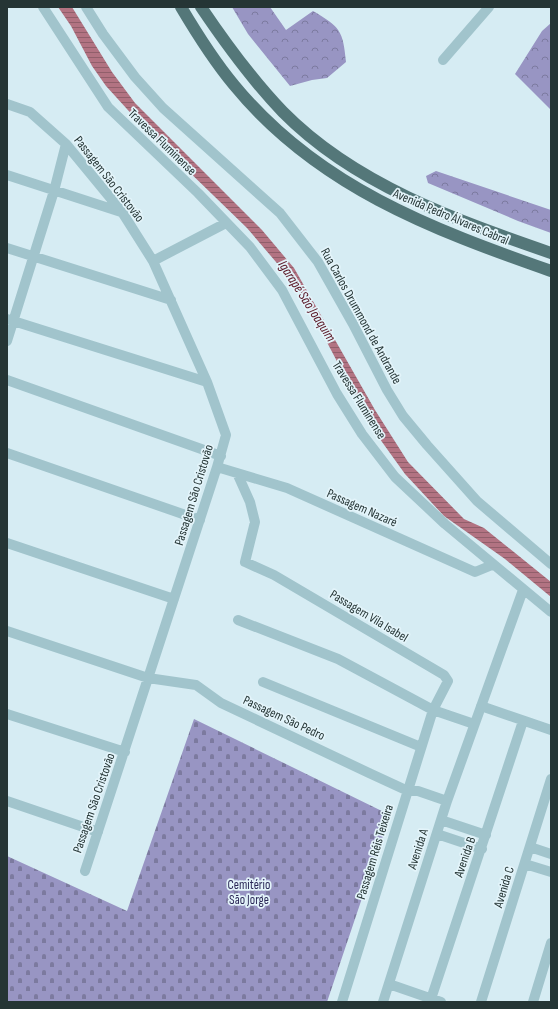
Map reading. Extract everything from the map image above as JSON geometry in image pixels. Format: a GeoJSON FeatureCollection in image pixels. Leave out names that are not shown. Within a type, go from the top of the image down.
{"type":"FeatureCollection","features":[{"type":"Feature","properties":{"kind":"main road","name":"Avenida Pedro Álvares Cabral"},"geometry":{"type":"LineString","coordinates":[[181,7],[207,49],[234,85],[266,119],[312,159],[345,182],[390,207],[443,232],[551,271]]}},
{"type":"Feature","properties":{"kind":"main road","name":"Avenida Pedro Álvares Cabral"},"geometry":{"type":"LineString","coordinates":[[201,7],[248,73],[284,113],[345,161],[381,183],[436,210],[551,253]]}},
{"type":"Feature","properties":{"kind":"street","name":"Travessa Fluminense"},"geometry":{"type":"LineString","coordinates":[[43,7],[108,107],[250,247],[282,290],[337,394],[362,434],[395,477],[445,524],[492,565],[551,612]]}},
{"type":"Feature","properties":{"kind":"street","name":"Rua Carlos Drummond de Andrande"},"geometry":{"type":"LineString","coordinates":[[86,7],[103,34],[135,77],[163,108],[280,212],[318,262],[353,324],[387,390],[403,416],[427,445],[477,501],[551,564]]}},
{"type":"Feature","properties":{"kind":"street"},"geometry":{"type":"LineString","coordinates":[[443,60],[489,7]]}},
{"type":"Feature","properties":{"kind":"street","name":"Passagem São Cristovão"},"geometry":{"type":"LineString","coordinates":[[7,104],[30,112],[66,144],[122,212],[153,261],[207,382],[226,435],[218,467],[85,871]]}},
{"type":"Feature","properties":{"kind":"street"},"geometry":{"type":"LineString","coordinates":[[7,341],[10,320],[34,256],[54,191],[66,144]]}},
{"type":"Feature","properties":{"kind":"street"},"geometry":{"type":"LineString","coordinates":[[7,175],[122,212]]}},
{"type":"Feature","properties":{"kind":"street"},"geometry":{"type":"LineString","coordinates":[[153,261],[226,223]]}},
{"type":"Feature","properties":{"kind":"street"},"geometry":{"type":"LineString","coordinates":[[7,248],[171,300]]}},
{"type":"Feature","properties":{"kind":"street"},"geometry":{"type":"LineString","coordinates":[[10,320],[207,382]]}},
{"type":"Feature","properties":{"kind":"street"},"geometry":{"type":"LineString","coordinates":[[7,380],[221,456]]}},
{"type":"Feature","properties":{"kind":"street"},"geometry":{"type":"LineString","coordinates":[[7,452],[200,520]]}},
{"type":"Feature","properties":{"kind":"street","name":"Passagem Nazaré"},"geometry":{"type":"LineString","coordinates":[[218,467],[287,488],[475,572],[492,565]]}},
{"type":"Feature","properties":{"kind":"street","name":"Passagem Vila Isabel"},"geometry":{"type":"LineString","coordinates":[[237,473],[250,502],[255,522],[245,562],[274,575],[444,675],[448,681],[433,710]]}},
{"type":"Feature","properties":{"kind":"street"},"geometry":{"type":"LineString","coordinates":[[7,544],[174,599]]}},
{"type":"Feature","properties":{"kind":"street","name":"Avenida A"},"geometry":{"type":"LineString","coordinates":[[386,1001],[389,984],[447,800],[524,590]]}},
{"type":"Feature","properties":{"kind":"street"},"geometry":{"type":"LineString","coordinates":[[238,620],[338,659],[433,710],[474,724]]}},
{"type":"Feature","properties":{"kind":"street","name":"Passagem São Pedro"},"geometry":{"type":"LineString","coordinates":[[7,631],[148,678],[196,685],[221,703],[408,790],[418,791],[447,800]]}},
{"type":"Feature","properties":{"kind":"street"},"geometry":{"type":"LineString","coordinates":[[263,682],[421,747]]}},
{"type":"Feature","properties":{"kind":"street"},"geometry":{"type":"LineString","coordinates":[[481,706],[551,730]]}},
{"type":"Feature","properties":{"kind":"street","name":"Passagem Réis Teixeira"},"geometry":{"type":"LineString","coordinates":[[342,1002],[433,710]]}},
{"type":"Feature","properties":{"kind":"street"},"geometry":{"type":"LineString","coordinates":[[7,714],[125,752]]}},
{"type":"Feature","properties":{"kind":"street","name":"Avenida B"},"geometry":{"type":"LineString","coordinates":[[430,1001],[482,850],[523,720]]}},
{"type":"Feature","properties":{"kind":"street","name":"Avenida C"},"geometry":{"type":"LineString","coordinates":[[481,1002],[551,779]]}},
{"type":"Feature","properties":{"kind":"street"},"geometry":{"type":"LineString","coordinates":[[7,801],[98,832]]}},
{"type":"Feature","properties":{"kind":"street"},"geometry":{"type":"LineString","coordinates":[[441,820],[486,835]]}},
{"type":"Feature","properties":{"kind":"street"},"geometry":{"type":"LineString","coordinates":[[437,834],[482,850]]}},
{"type":"Feature","properties":{"kind":"street"},"geometry":{"type":"LineString","coordinates":[[530,847],[551,854]]}},
{"type":"Feature","properties":{"kind":"street"},"geometry":{"type":"LineString","coordinates":[[524,864],[551,872]]}},
{"type":"Feature","properties":{"kind":"street"},"geometry":{"type":"LineString","coordinates":[[533,1002],[551,943]]}},
{"type":"Feature","properties":{"kind":"street"},"geometry":{"type":"LineString","coordinates":[[389,984],[430,1001],[441,1002]]}},
{"type":"Feature","properties":{"kind":"green space"},"geometry":{"type":"Polygon","coordinates":[[[232,7],[270,7],[286,30],[313,11],[329,21],[338,30],[343,43],[346,62],[327,78],[312,80],[290,86],[248,34],[232,7]]]}},
{"type":"Feature","properties":{"kind":"green space"},"geometry":{"type":"Polygon","coordinates":[[[551,23],[551,110],[515,74],[542,31],[551,23]]]}},
{"type":"Feature","properties":{"kind":"green space"},"geometry":{"type":"Polygon","coordinates":[[[436,171],[551,210],[551,233],[518,221],[428,183],[426,176],[436,171]]]}},
{"type":"Feature","properties":{"kind":"green space","name":"Cemitério São Jorge"},"geometry":{"type":"Polygon","coordinates":[[[194,719],[390,815],[327,1002],[7,1001],[7,856],[127,911],[194,719]]]}},
{"type":"Feature","properties":{"kind":"water","name":"Igarapé São Joaquim"},"geometry":{"type":"Polygon","coordinates":[[[58,7],[72,7],[112,72],[135,103],[262,230],[294,268],[375,410],[408,462],[464,519],[484,528],[551,582],[551,597],[505,559],[444,516],[405,474],[372,428],[299,289],[247,228],[147,131],[106,86],[92,66],[71,26],[58,7]]]}}]}
